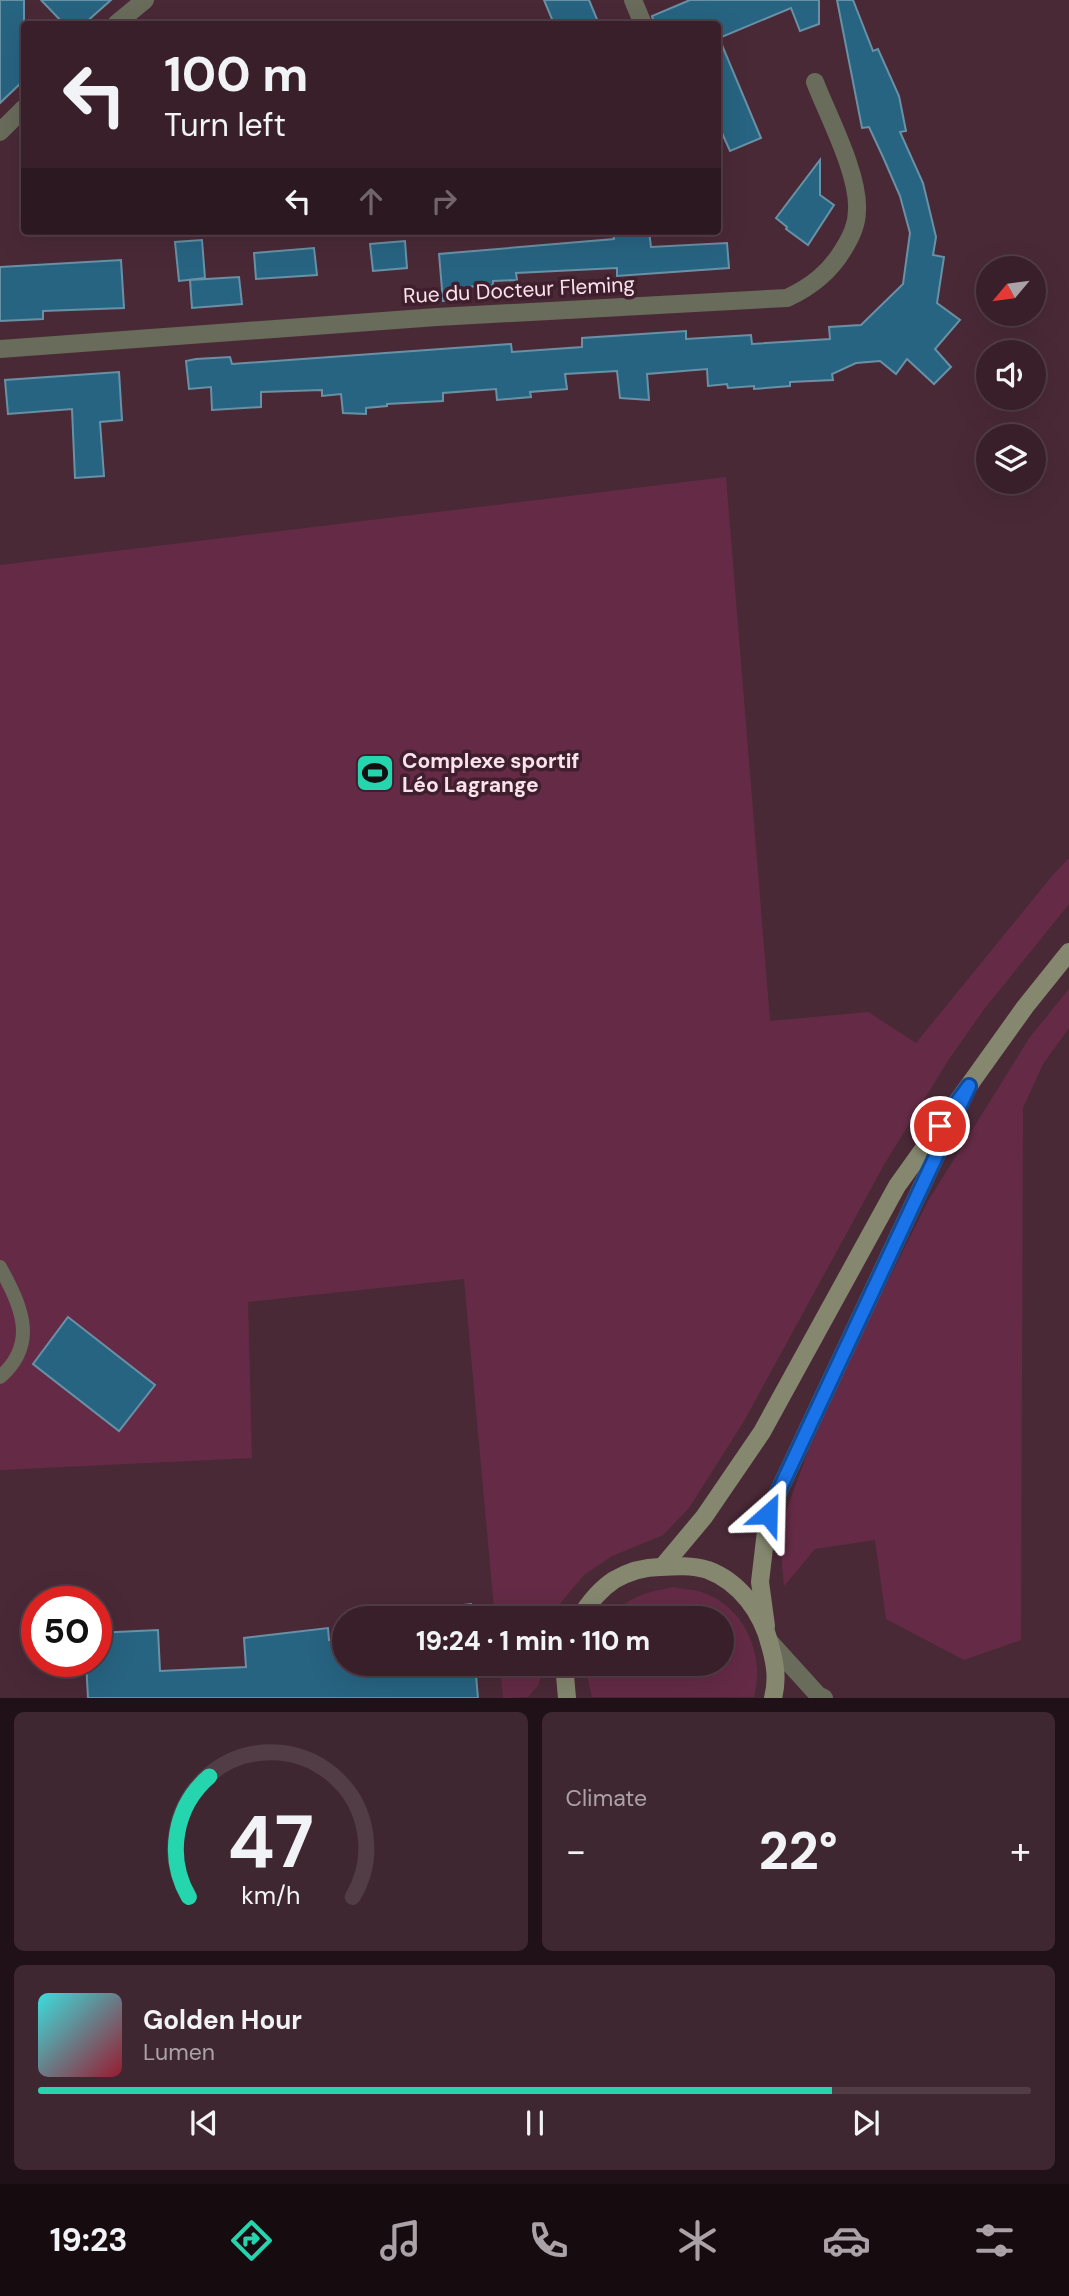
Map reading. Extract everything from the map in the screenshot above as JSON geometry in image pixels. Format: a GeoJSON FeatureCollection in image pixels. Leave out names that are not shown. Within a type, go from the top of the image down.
{"type":"FeatureCollection","features":[{"type":"Feature","properties":{"kind":"main road"},"geometry":{"type":"LineString","coordinates":[[663,1566],[704,1517],[762,1432],[897,1185],[1069,952]]}},
{"type":"Feature","properties":{"kind":"main road"},"geometry":{"type":"LineString","coordinates":[[773,1698],[776,1667],[760,1582],[768,1514],[969,1086]]}},
{"type":"Feature","properties":{"kind":"main road"},"geometry":{"type":"LineString","coordinates":[[587,1606],[615,1580],[645,1567],[682,1565],[708,1570],[731,1584],[748,1599],[768,1633]]}},
{"type":"Feature","properties":{"kind":"main road"},"geometry":{"type":"LineString","coordinates":[[564,1676],[564,1696]]}},
{"type":"Feature","properties":{"kind":"street"},"geometry":{"type":"LineString","coordinates":[[126,21],[145,0]]}},
{"type":"Feature","properties":{"kind":"street"},"geometry":{"type":"LineString","coordinates":[[633,0],[642,21]]}},
{"type":"Feature","properties":{"kind":"street","name":"Rue du Docteur Fleming"},"geometry":{"type":"LineString","coordinates":[[0,349],[437,317],[787,298],[810,287],[835,265],[853,233],[858,209],[853,177],[815,82]]}},
{"type":"Feature","properties":{"kind":"street"},"geometry":{"type":"LineString","coordinates":[[0,132],[21,111]]}},
{"type":"Feature","properties":{"kind":"street"},"geometry":{"type":"LineString","coordinates":[[768,1633],[818,1695],[824,1698]]}},
{"type":"Feature","properties":{"kind":"lane"},"geometry":{"type":"LineString","coordinates":[[0,1267],[19,1303],[23,1339],[14,1364],[0,1377]]}},
{"type":"Feature","properties":{"kind":"shaded area","name":"Complexe sportif Léo Lagrange"},"geometry":{"type":"Polygon","coordinates":[[[726,477],[770,1021],[868,1012],[916,1043],[1069,858],[1069,904],[985,1008],[949,1059],[885,1163],[744,1421],[689,1508],[663,1535],[612,1556],[584,1575],[560,1606],[494,1606],[464,1279],[248,1302],[252,1458],[0,1470],[0,565],[726,477]]]}},
{"type":"Feature","properties":{"kind":"shaded area"},"geometry":{"type":"Polygon","coordinates":[[[1069,989],[1069,1028],[1043,1064],[1023,1108],[1021,1640],[964,1660],[886,1619],[875,1540],[815,1549],[784,1586],[780,1541],[786,1511],[809,1449],[928,1201],[1030,1037],[1069,989]]]}},
{"type":"Feature","properties":{"kind":"shaded area"},"geometry":{"type":"Polygon","coordinates":[[[674,1587],[698,1591],[726,1606],[622,1606],[654,1591],[674,1587]]]}},
{"type":"Feature","properties":{"kind":"shaded area"},"geometry":{"type":"Polygon","coordinates":[[[734,1613],[748,1634],[757,1665],[754,1697],[592,1697],[588,1676],[734,1676],[734,1613]]]}},
{"type":"Feature","properties":{"kind":"shaded area"},"geometry":{"type":"Polygon","coordinates":[[[501,1676],[541,1676],[538,1686],[528,1697],[503,1698],[501,1676]]]}},
{"type":"Feature","properties":{"kind":"building"},"geometry":{"type":"Polygon","coordinates":[[[0,0],[24,0],[24,21],[21,21],[21,83],[0,103],[0,0]]]}},
{"type":"Feature","properties":{"kind":"building"},"geometry":{"type":"Polygon","coordinates":[[[41,0],[111,0],[87,21],[61,21],[41,0]]]}},
{"type":"Feature","properties":{"kind":"building"},"geometry":{"type":"Polygon","coordinates":[[[544,0],[589,0],[598,21],[553,21],[544,0]]]}},
{"type":"Feature","properties":{"kind":"building"},"geometry":{"type":"Polygon","coordinates":[[[690,0],[819,0],[819,24],[800,31],[791,8],[721,37],[721,21],[653,21],[652,16],[690,0]]]}},
{"type":"Feature","properties":{"kind":"building"},"geometry":{"type":"Polygon","coordinates":[[[837,0],[853,0],[873,51],[878,49],[899,96],[906,131],[900,132],[923,183],[936,237],[933,255],[944,257],[937,303],[960,320],[935,349],[951,367],[934,384],[907,359],[896,374],[880,361],[856,363],[832,374],[833,380],[790,382],[790,386],[754,389],[754,386],[728,388],[727,384],[708,386],[707,369],[647,374],[649,400],[620,398],[617,371],[565,374],[567,389],[530,392],[531,397],[497,400],[496,389],[443,393],[443,401],[387,404],[366,408],[366,414],[343,413],[341,394],[322,396],[322,390],[261,392],[261,407],[212,410],[211,387],[189,389],[186,361],[196,359],[230,357],[232,364],[511,344],[512,352],[582,347],[582,338],[686,331],[686,339],[751,335],[752,344],[830,339],[829,327],[861,325],[903,284],[910,233],[900,196],[883,157],[869,127],[862,128],[837,0]]]}},
{"type":"Feature","properties":{"kind":"building"},"geometry":{"type":"Polygon","coordinates":[[[721,43],[761,138],[730,151],[721,131],[721,43]]]}},
{"type":"Feature","properties":{"kind":"building"},"geometry":{"type":"Polygon","coordinates":[[[820,160],[820,195],[834,205],[808,245],[776,218],[820,160]]]}},
{"type":"Feature","properties":{"kind":"building"},"geometry":{"type":"Polygon","coordinates":[[[613,235],[650,235],[651,247],[727,243],[729,268],[617,276],[617,268],[516,273],[517,280],[493,281],[493,285],[465,287],[466,299],[443,301],[439,254],[614,239],[613,235]]]}},
{"type":"Feature","properties":{"kind":"building"},"geometry":{"type":"Polygon","coordinates":[[[202,240],[205,278],[179,281],[175,242],[202,240]]]}},
{"type":"Feature","properties":{"kind":"building"},"geometry":{"type":"Polygon","coordinates":[[[405,241],[407,268],[373,271],[370,244],[405,241]]]}},
{"type":"Feature","properties":{"kind":"building"},"geometry":{"type":"Polygon","coordinates":[[[314,248],[317,275],[256,279],[254,253],[314,248]]]}},
{"type":"Feature","properties":{"kind":"building"},"geometry":{"type":"Polygon","coordinates":[[[121,260],[124,308],[43,311],[43,319],[0,321],[0,267],[121,260]]]}},
{"type":"Feature","properties":{"kind":"building"},"geometry":{"type":"Polygon","coordinates":[[[239,277],[242,304],[192,308],[190,280],[239,277]]]}},
{"type":"Feature","properties":{"kind":"building"},"geometry":{"type":"Polygon","coordinates":[[[119,372],[122,420],[100,422],[104,476],[75,478],[72,409],[8,414],[5,380],[119,372]]]}},
{"type":"Feature","properties":{"kind":"building"},"geometry":{"type":"Polygon","coordinates":[[[68,1317],[155,1385],[119,1431],[33,1364],[68,1317]]]}},
{"type":"Feature","properties":{"kind":"building"},"geometry":{"type":"Polygon","coordinates":[[[328,1628],[329,1640],[332,1640],[332,1676],[476,1676],[478,1698],[88,1698],[87,1677],[112,1677],[112,1632],[158,1630],[160,1671],[246,1667],[244,1638],[328,1628]]]}},
{"type":"Feature","properties":{"kind":"place","name":"Complexe sportif Léo Lagrange"},"geometry":{"type":"Point","coordinates":[375,773]}},
{"type":"Feature","properties":{"kind":"route"},"geometry":{"type":"LineString","coordinates":[[768,1514],[969,1086],[940,1126]]}}]}
